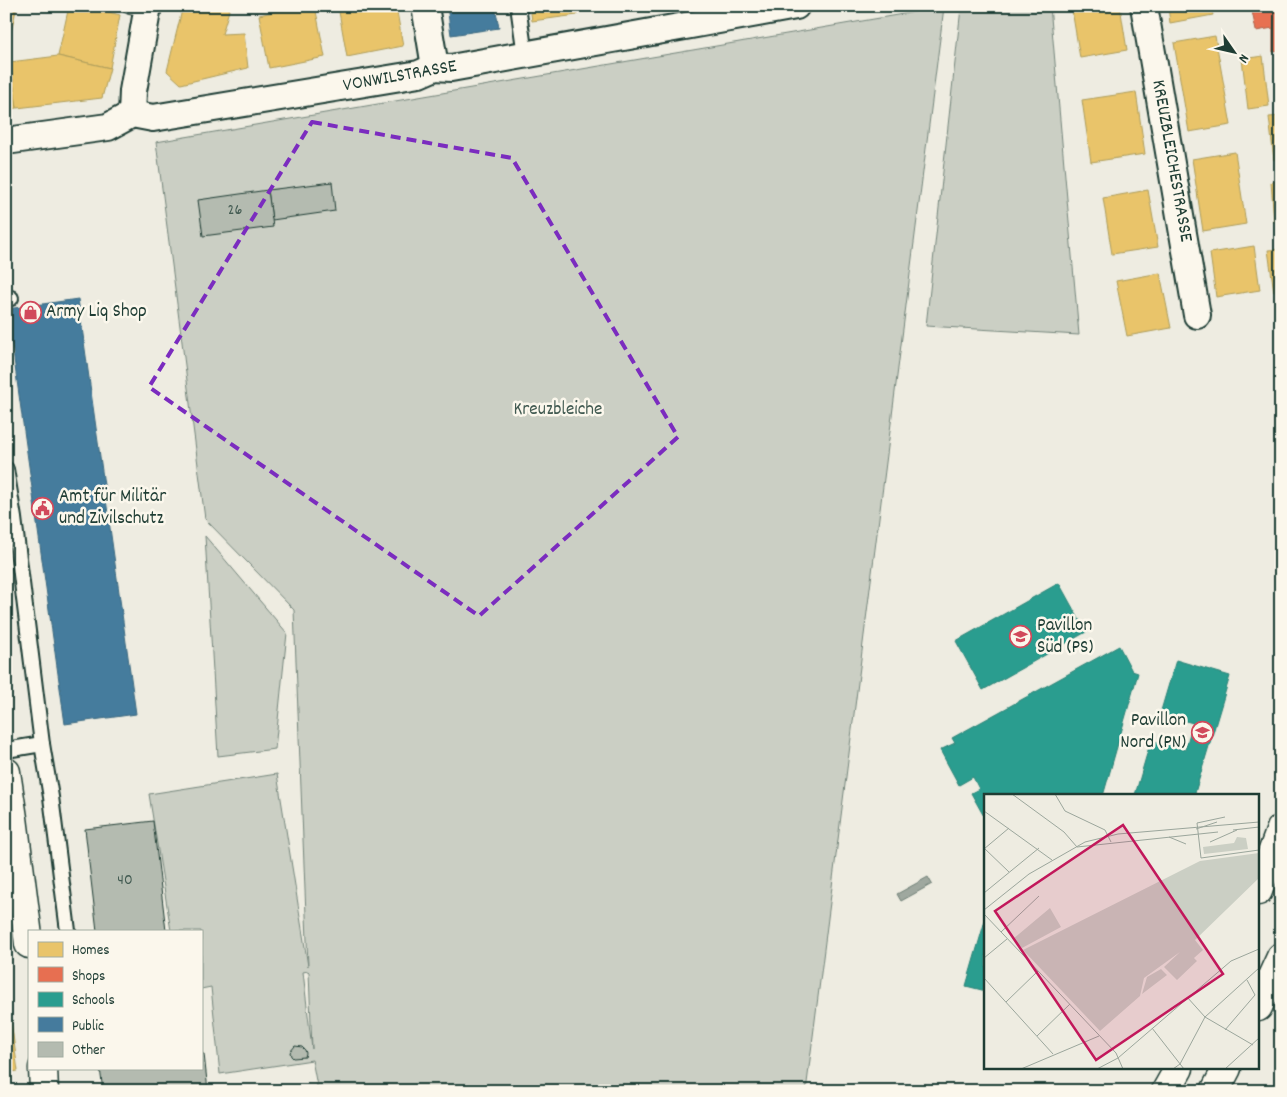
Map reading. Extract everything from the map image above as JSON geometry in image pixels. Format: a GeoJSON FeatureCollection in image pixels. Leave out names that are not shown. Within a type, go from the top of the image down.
{"type":"FeatureCollection","features":[{"type":"Feature","properties":{"kind":"main road"},"geometry":{"type":"LineString","coordinates":[[7,782],[28,936]]}},
{"type":"Feature","properties":{"kind":"main road"},"geometry":{"type":"LineString","coordinates":[[1260,886],[1281,829]]}},
{"type":"Feature","properties":{"kind":"main road"},"geometry":{"type":"LineString","coordinates":[[1260,1002],[1273,969]]}},
{"type":"Feature","properties":{"kind":"main road"},"geometry":{"type":"LineString","coordinates":[[43,1070],[44,1091]]}},
{"type":"Feature","properties":{"kind":"main road"},"geometry":{"type":"LineString","coordinates":[[1166,1091],[1178,1070]]}},
{"type":"Feature","properties":{"kind":"main road"},"geometry":{"type":"LineString","coordinates":[[1215,1091],[1226,1070]]}},
{"type":"Feature","properties":{"kind":"street"},"geometry":{"type":"LineString","coordinates":[[425,6],[436,68]]}},
{"type":"Feature","properties":{"kind":"street","name":"VONWILSTRASSE"},"geometry":{"type":"LineString","coordinates":[[132,114],[153,118],[419,74],[436,68],[451,68],[525,55],[758,9],[796,6]]}},
{"type":"Feature","properties":{"kind":"street","name":"KREUZBLEICHESTRASSE"},"geometry":{"type":"LineString","coordinates":[[1144,6],[1197,315]]}},
{"type":"Feature","properties":{"kind":"street"},"geometry":{"type":"LineString","coordinates":[[6,141],[108,126],[132,114],[142,8]]}},
{"type":"Feature","properties":{"kind":"lane"},"geometry":{"type":"LineString","coordinates":[[518,6],[525,55]]}},
{"type":"Feature","properties":{"kind":"lane"},"geometry":{"type":"LineString","coordinates":[[6,469],[68,930]]}},
{"type":"Feature","properties":{"kind":"lane"},"geometry":{"type":"LineString","coordinates":[[6,750],[42,744]]}},
{"type":"Feature","properties":{"kind":"highlighted area"},"geometry":{"type":"Polygon","coordinates":[[[312,122],[512,158],[678,437],[479,616],[149,387],[312,122]]]}},
{"type":"Feature","properties":{"kind":"green space"},"geometry":{"type":"Polygon","coordinates":[[[973,6],[1050,6],[1079,335],[926,326],[961,8],[973,6]]]}},
{"type":"Feature","properties":{"kind":"green space","name":"Kreuzbleiche"},"geometry":{"type":"Polygon","coordinates":[[[944,7],[806,1091],[318,1091],[312,1060],[220,1074],[211,987],[202,989],[202,930],[171,930],[149,794],[277,774],[308,966],[294,610],[205,519],[156,142],[944,7]],[[308,971],[303,972],[312,1049],[309,972],[308,971]]]}},
{"type":"Feature","properties":{"kind":"green space"},"geometry":{"type":"Polygon","coordinates":[[[205,536],[287,633],[275,749],[218,756],[205,536]]]}},
{"type":"Feature","properties":{"kind":"shaded area"},"geometry":{"type":"Polygon","coordinates":[[[928,877],[932,884],[901,901],[897,894],[928,877]]]}},
{"type":"Feature","properties":{"kind":"building: Homes"},"geometry":{"type":"Polygon","coordinates":[[[6,6],[17,6],[8,45],[6,45],[6,6]]]}},
{"type":"Feature","properties":{"kind":"building: Homes"},"geometry":{"type":"Polygon","coordinates":[[[69,6],[86,6],[120,15],[110,68],[58,56],[69,6]]]}},
{"type":"Feature","properties":{"kind":"building: Homes"},"geometry":{"type":"Polygon","coordinates":[[[183,6],[230,7],[222,34],[244,33],[248,68],[181,84],[167,71],[183,6]]]}},
{"type":"Feature","properties":{"kind":"building: Homes"},"geometry":{"type":"Polygon","coordinates":[[[301,6],[315,6],[325,57],[269,68],[259,15],[301,6]]]}},
{"type":"Feature","properties":{"kind":"building: Homes"},"geometry":{"type":"Polygon","coordinates":[[[338,6],[396,6],[403,46],[347,57],[338,6]]]}},
{"type":"Feature","properties":{"kind":"building: Homes"},"geometry":{"type":"Polygon","coordinates":[[[530,6],[576,6],[577,15],[532,21],[530,6]]]}},
{"type":"Feature","properties":{"kind":"building: Homes"},"geometry":{"type":"Polygon","coordinates":[[[1092,6],[1120,6],[1127,50],[1080,58],[1072,10],[1092,6]]]}},
{"type":"Feature","properties":{"kind":"building: Homes"},"geometry":{"type":"Polygon","coordinates":[[[1168,6],[1211,6],[1213,15],[1170,23],[1168,6]]]}},
{"type":"Feature","properties":{"kind":"building: Homes"},"geometry":{"type":"Polygon","coordinates":[[[1215,36],[1231,125],[1189,132],[1174,43],[1215,36]]]}},
{"type":"Feature","properties":{"kind":"building: Homes"},"geometry":{"type":"Polygon","coordinates":[[[58,56],[110,68],[102,98],[17,108],[10,62],[58,56]]]}},
{"type":"Feature","properties":{"kind":"building: Homes"},"geometry":{"type":"Polygon","coordinates":[[[1263,56],[1269,106],[1248,109],[1242,59],[1263,56]]]}},
{"type":"Feature","properties":{"kind":"building: Homes"},"geometry":{"type":"Polygon","coordinates":[[[10,62],[17,108],[6,110],[6,63],[10,62]]]}},
{"type":"Feature","properties":{"kind":"building: Homes"},"geometry":{"type":"Polygon","coordinates":[[[1136,92],[1145,154],[1091,162],[1082,100],[1136,92]]]}},
{"type":"Feature","properties":{"kind":"building: Homes"},"geometry":{"type":"Polygon","coordinates":[[[1281,116],[1281,159],[1274,160],[1269,117],[1281,116]]]}},
{"type":"Feature","properties":{"kind":"building: Homes"},"geometry":{"type":"Polygon","coordinates":[[[1235,152],[1246,224],[1203,231],[1192,159],[1235,152]]]}},
{"type":"Feature","properties":{"kind":"building: Homes"},"geometry":{"type":"Polygon","coordinates":[[[1281,181],[1281,222],[1274,222],[1271,182],[1281,181]]]}},
{"type":"Feature","properties":{"kind":"building: Homes"},"geometry":{"type":"Polygon","coordinates":[[[1148,190],[1158,247],[1112,254],[1103,198],[1148,190]]]}},
{"type":"Feature","properties":{"kind":"building: Homes"},"geometry":{"type":"Polygon","coordinates":[[[1254,246],[1260,290],[1216,297],[1210,253],[1254,246]]]}},
{"type":"Feature","properties":{"kind":"building: Homes"},"geometry":{"type":"Polygon","coordinates":[[[1281,249],[1281,291],[1274,292],[1268,250],[1281,249]]]}},
{"type":"Feature","properties":{"kind":"building: Homes"},"geometry":{"type":"Polygon","coordinates":[[[1160,273],[1171,328],[1127,336],[1116,281],[1160,273]]]}},
{"type":"Feature","properties":{"kind":"building: Homes"},"geometry":{"type":"Polygon","coordinates":[[[6,985],[18,1071],[6,1073],[6,985]]]}},
{"type":"Feature","properties":{"kind":"building: Shops"},"geometry":{"type":"Polygon","coordinates":[[[1251,6],[1281,6],[1281,51],[1273,52],[1273,28],[1256,31],[1251,6]]]}},
{"type":"Feature","properties":{"kind":"building: Schools","name":"Pavillon Süd (PS)"},"geometry":{"type":"Polygon","coordinates":[[[1059,583],[1086,632],[983,690],[956,641],[1059,583]]]}},
{"type":"Feature","properties":{"kind":"building: Schools"},"geometry":{"type":"Polygon","coordinates":[[[1119,646],[1132,671],[1138,673],[1104,794],[984,794],[984,816],[971,793],[979,789],[973,777],[959,785],[940,750],[955,743],[952,738],[1119,646]]]}},
{"type":"Feature","properties":{"kind":"building: Schools","name":"Pavillon Nord (PN)"},"geometry":{"type":"Polygon","coordinates":[[[1176,660],[1230,676],[1195,794],[1135,794],[1151,740],[1185,750],[1193,723],[1160,714],[1176,660]]]}},
{"type":"Feature","properties":{"kind":"building: Schools"},"geometry":{"type":"Polygon","coordinates":[[[984,924],[984,990],[966,986],[984,924]]]}},
{"type":"Feature","properties":{"kind":"building: Public"},"geometry":{"type":"Polygon","coordinates":[[[447,6],[495,6],[499,28],[451,35],[447,6]]]}},
{"type":"Feature","properties":{"kind":"building: Public"},"geometry":{"type":"Polygon","coordinates":[[[78,299],[136,714],[65,724],[7,309],[78,299]]]}},
{"type":"Feature","properties":{"kind":"building: Other"},"geometry":{"type":"Polygon","coordinates":[[[332,182],[335,211],[272,220],[268,190],[332,182]]]}},
{"type":"Feature","properties":{"kind":"building: Other"},"geometry":{"type":"Polygon","coordinates":[[[268,190],[273,227],[203,236],[198,200],[268,190]]]}},
{"type":"Feature","properties":{"kind":"building: Other"},"geometry":{"type":"Polygon","coordinates":[[[153,821],[166,930],[97,930],[85,829],[153,821]]]}},
{"type":"Feature","properties":{"kind":"building: Other"},"geometry":{"type":"Polygon","coordinates":[[[295,1046],[302,1047],[305,1050],[305,1057],[293,1058],[291,1056],[290,1052],[295,1046]]]}},
{"type":"Feature","properties":{"kind":"building: Other"},"geometry":{"type":"Polygon","coordinates":[[[202,1054],[204,1054],[208,1091],[103,1091],[100,1070],[202,1070],[202,1054]]]}},
{"type":"Feature","properties":{"kind":"place","name":"Army Liq Shop"},"geometry":{"type":"Point","coordinates":[30,312]}},
{"type":"Feature","properties":{"kind":"place","name":"Amt für Militär und Zivilschutz"},"geometry":{"type":"Point","coordinates":[43,508]}},
{"type":"Feature","properties":{"kind":"place","name":"Pavillon Süd (PS)"},"geometry":{"type":"Point","coordinates":[1021,637]}},
{"type":"Feature","properties":{"kind":"place","name":"Pavillon Nord (PN)"},"geometry":{"type":"Point","coordinates":[1202,732]}}]}
